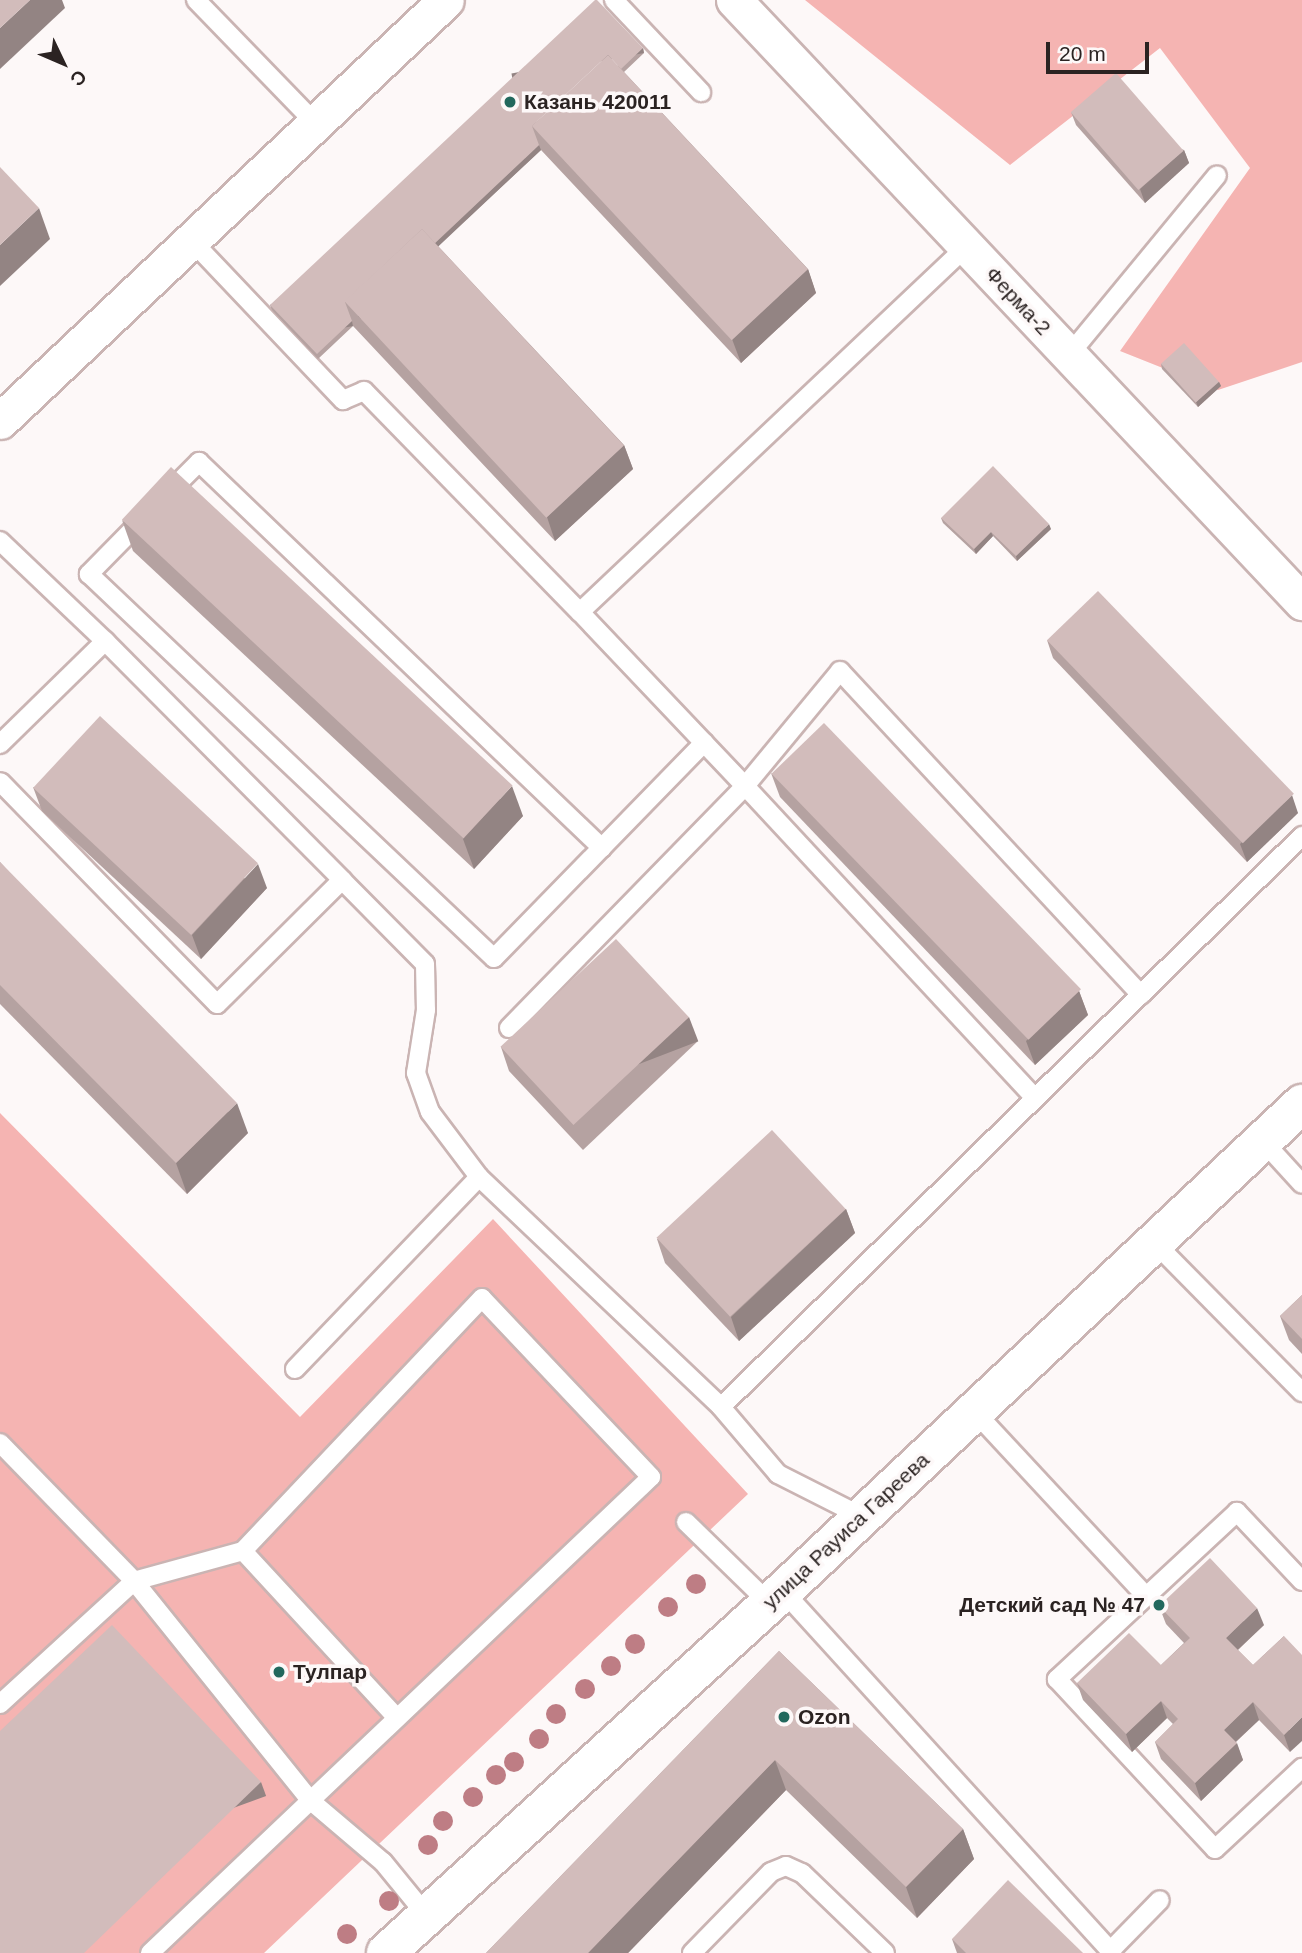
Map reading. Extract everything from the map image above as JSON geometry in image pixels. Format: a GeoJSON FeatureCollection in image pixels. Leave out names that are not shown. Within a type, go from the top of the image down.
{"type":"FeatureCollection","features":[{"type":"Feature","properties":{"kind":"street"},"geometry":{"type":"LineString","coordinates":[[0,421],[446,0]]}},
{"type":"Feature","properties":{"kind":"street","name":"Ферма-2"},"geometry":{"type":"LineString","coordinates":[[734,0],[1302,601]]}},
{"type":"Feature","properties":{"kind":"street","name":"улица Рауиса Гареева"},"geometry":{"type":"LineString","coordinates":[[386,1953],[776,1597],[1302,1104]]}},
{"type":"Feature","properties":{"kind":"lane"},"geometry":{"type":"LineString","coordinates":[[196,0],[316,123]]}},
{"type":"Feature","properties":{"kind":"lane"},"geometry":{"type":"LineString","coordinates":[[614,0],[701,92]]}},
{"type":"Feature","properties":{"kind":"lane"},"geometry":{"type":"LineString","coordinates":[[1068,356],[1217,175]]}},
{"type":"Feature","properties":{"kind":"lane"},"geometry":{"type":"LineString","coordinates":[[191,240],[343,401],[363,391],[580,612],[1035,1098]]}},
{"type":"Feature","properties":{"kind":"lane"},"geometry":{"type":"LineString","coordinates":[[580,612],[967,246]]}},
{"type":"Feature","properties":{"kind":"lane"},"geometry":{"type":"LineString","coordinates":[[602,848],[199,462],[89,574],[494,958],[602,848],[704,743]]}},
{"type":"Feature","properties":{"kind":"lane"},"geometry":{"type":"LineString","coordinates":[[0,541],[104,641],[425,964],[426,1010],[416,1073],[429,1112],[479,1177],[721,1407],[778,1474],[861,1516]]}},
{"type":"Feature","properties":{"kind":"lane"},"geometry":{"type":"LineString","coordinates":[[0,744],[104,641]]}},
{"type":"Feature","properties":{"kind":"lane"},"geometry":{"type":"LineString","coordinates":[[509,1028],[745,786],[841,671],[1141,995]]}},
{"type":"Feature","properties":{"kind":"lane"},"geometry":{"type":"LineString","coordinates":[[0,782],[217,1004],[342,880]]}},
{"type":"Feature","properties":{"kind":"lane"},"geometry":{"type":"LineString","coordinates":[[721,1407],[1302,836]]}},
{"type":"Feature","properties":{"kind":"lane"},"geometry":{"type":"LineString","coordinates":[[1262,1140],[1302,1184]]}},
{"type":"Feature","properties":{"kind":"lane"},"geometry":{"type":"LineString","coordinates":[[295,1369],[479,1177]]}},
{"type":"Feature","properties":{"kind":"lane"},"geometry":{"type":"LineString","coordinates":[[1154,1242],[1302,1392]]}},
{"type":"Feature","properties":{"kind":"lane"},"geometry":{"type":"LineString","coordinates":[[0,1704],[134,1581],[243,1551],[482,1298],[651,1477],[150,1953]]}},
{"type":"Feature","properties":{"kind":"lane"},"geometry":{"type":"LineString","coordinates":[[974,1411],[1146,1596]]}},
{"type":"Feature","properties":{"kind":"lane"},"geometry":{"type":"LineString","coordinates":[[0,1443],[134,1581],[311,1801],[383,1862],[427,1916]]}},
{"type":"Feature","properties":{"kind":"lane"},"geometry":{"type":"LineString","coordinates":[[1302,1581],[1237,1512],[1057,1679],[1215,1849],[1302,1768]]}},
{"type":"Feature","properties":{"kind":"lane"},"geometry":{"type":"LineString","coordinates":[[686,1522],[776,1597],[1111,1952],[1160,1900]]}},
{"type":"Feature","properties":{"kind":"lane"},"geometry":{"type":"LineString","coordinates":[[243,1551],[397,1718]]}},
{"type":"Feature","properties":{"kind":"lane"},"geometry":{"type":"LineString","coordinates":[[692,1953],[771,1872],[786,1866],[802,1873],[873,1949]]}},
{"type":"Feature","properties":{"kind":"shaded area"},"geometry":{"type":"Polygon","coordinates":[[[805,0],[1302,0],[1302,362],[1218,390],[1120,351],[1250,168],[1160,48],[1010,165],[805,0]]]}},
{"type":"Feature","properties":{"kind":"shaded area","name":"Тулпар"},"geometry":{"type":"Polygon","coordinates":[[[0,1113],[300,1417],[493,1219],[748,1494],[264,1953],[0,1953],[0,1113]]]}},
{"type":"Feature","properties":{"kind":"building"},"geometry":{"type":"Polygon","coordinates":[[[0,0],[30,0],[0,28],[0,0]]]}},
{"type":"Feature","properties":{"kind":"building"},"geometry":{"type":"Polygon","coordinates":[[[595,0],[643,48],[621,69],[608,55],[532,126],[539,145],[435,243],[422,229],[345,302],[352,321],[317,354],[270,305],[595,0]]]}},
{"type":"Feature","properties":{"kind":"building"},"geometry":{"type":"Polygon","coordinates":[[[608,55],[808,269],[732,340],[532,126],[608,55]]]}},
{"type":"Feature","properties":{"kind":"building"},"geometry":{"type":"Polygon","coordinates":[[[1116,73],[1184,151],[1138,190],[1071,112],[1116,73]]]}},
{"type":"Feature","properties":{"kind":"building"},"geometry":{"type":"Polygon","coordinates":[[[0,167],[39,208],[0,245],[0,167]]]}},
{"type":"Feature","properties":{"kind":"building"},"geometry":{"type":"Polygon","coordinates":[[[422,229],[624,445],[546,518],[344,301],[422,229]]]}},
{"type":"Feature","properties":{"kind":"building"},"geometry":{"type":"Polygon","coordinates":[[[1184,343],[1219,382],[1196,402],[1161,364],[1184,343]]]}},
{"type":"Feature","properties":{"kind":"building"},"geometry":{"type":"Polygon","coordinates":[[[993,466],[1049,524],[1016,556],[991,532],[974,549],[941,518],[993,466]]]}},
{"type":"Feature","properties":{"kind":"building"},"geometry":{"type":"Polygon","coordinates":[[[171,467],[513,785],[463,838],[122,520],[171,467]]]}},
{"type":"Feature","properties":{"kind":"building"},"geometry":{"type":"Polygon","coordinates":[[[1098,591],[1294,794],[1243,843],[1047,640],[1098,591]]]}},
{"type":"Feature","properties":{"kind":"building"},"geometry":{"type":"Polygon","coordinates":[[[100,716],[258,863],[191,935],[33,788],[100,716]]]}},
{"type":"Feature","properties":{"kind":"building"},"geometry":{"type":"Polygon","coordinates":[[[824,723],[1081,989],[1029,1040],[771,774],[824,723]]]}},
{"type":"Feature","properties":{"kind":"building"},"geometry":{"type":"Polygon","coordinates":[[[0,862],[237,1103],[176,1163],[0,985],[0,862]]]}},
{"type":"Feature","properties":{"kind":"building"},"geometry":{"type":"Polygon","coordinates":[[[616,939],[689,1017],[573,1125],[500,1047],[616,939]]]}},
{"type":"Feature","properties":{"kind":"building"},"geometry":{"type":"Polygon","coordinates":[[[772,1130],[846,1209],[730,1317],[656,1238],[772,1130]]]}},
{"type":"Feature","properties":{"kind":"building"},"geometry":{"type":"Polygon","coordinates":[[[1302,1295],[1302,1339],[1280,1316],[1302,1295]]]}},
{"type":"Feature","properties":{"kind":"building"},"geometry":{"type":"Polygon","coordinates":[[[1210,1558],[1257,1608],[1226,1638],[1253,1665],[1284,1636],[1302,1655],[1302,1717],[1284,1735],[1253,1702],[1224,1730],[1237,1743],[1195,1783],[1155,1742],[1178,1719],[1161,1701],[1126,1734],[1077,1683],[1129,1633],[1161,1665],[1190,1638],[1159,1606],[1210,1558]]]}},
{"type":"Feature","properties":{"kind":"building"},"geometry":{"type":"Polygon","coordinates":[[[112,1625],[261,1782],[84,1953],[0,1953],[0,1731],[112,1625]]]}},
{"type":"Feature","properties":{"kind":"building"},"geometry":{"type":"Polygon","coordinates":[[[779,1651],[963,1829],[906,1887],[775,1760],[588,1953],[486,1953],[779,1651]]]}},
{"type":"Feature","properties":{"kind":"building"},"geometry":{"type":"Polygon","coordinates":[[[1008,1880],[1083,1953],[966,1953],[952,1939],[1008,1880]]]}},
{"type":"Feature","properties":{"kind":"place","name":"Казань 420011"},"geometry":{"type":"Point","coordinates":[510,102]}},
{"type":"Feature","properties":{"kind":"place","name":"Детский сад № 47"},"geometry":{"type":"Point","coordinates":[1159,1605]}},
{"type":"Feature","properties":{"kind":"place","name":"Тулпар"},"geometry":{"type":"Point","coordinates":[279,1672]}},
{"type":"Feature","properties":{"kind":"place","name":"Ozon"},"geometry":{"type":"Point","coordinates":[784,1717]}}]}
